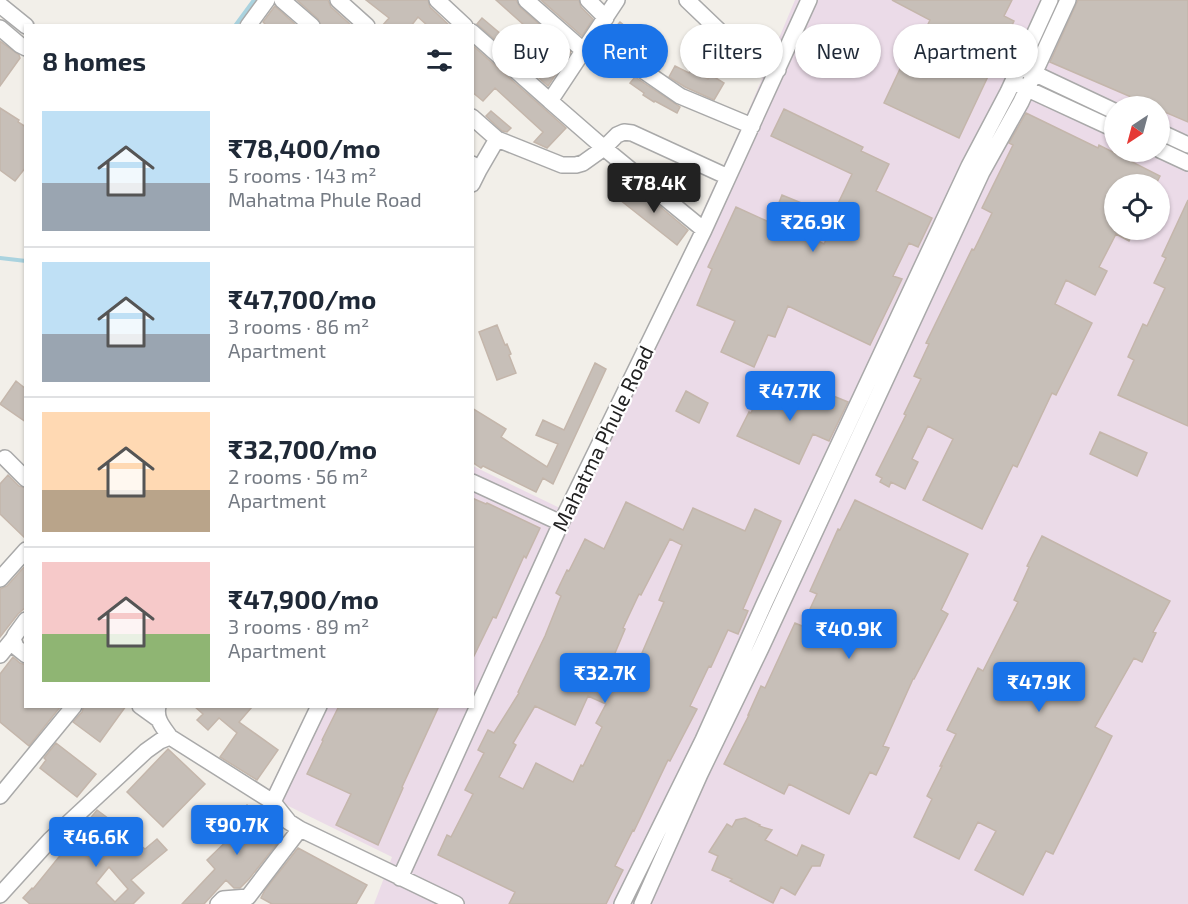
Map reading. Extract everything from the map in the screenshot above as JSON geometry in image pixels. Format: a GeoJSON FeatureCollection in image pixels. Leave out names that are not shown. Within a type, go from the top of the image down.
{"type":"FeatureCollection","features":[{"type":"Feature","properties":{"kind":"street"},"geometry":{"type":"LineString","coordinates":[[253,23],[267,0]]}},
{"type":"Feature","properties":{"kind":"street"},"geometry":{"type":"LineString","coordinates":[[282,0],[310,24]]}},
{"type":"Feature","properties":{"kind":"street"},"geometry":{"type":"LineString","coordinates":[[338,0],[365,24]]}},
{"type":"Feature","properties":{"kind":"street"},"geometry":{"type":"LineString","coordinates":[[437,0],[463,24]]}},
{"type":"Feature","properties":{"kind":"street"},"geometry":{"type":"LineString","coordinates":[[525,0],[582,49]]}},
{"type":"Feature","properties":{"kind":"street"},"geometry":{"type":"LineString","coordinates":[[588,0],[606,18]]}},
{"type":"Feature","properties":{"kind":"street"},"geometry":{"type":"LineString","coordinates":[[602,24],[617,0]]}},
{"type":"Feature","properties":{"kind":"street"},"geometry":{"type":"LineString","coordinates":[[687,0],[712,24]]}},
{"type":"Feature","properties":{"kind":"street","name":"Mahatma Phule Road"},"geometry":{"type":"LineString","coordinates":[[783,59],[809,0]]}},
{"type":"Feature","properties":{"kind":"street"},"geometry":{"type":"LineString","coordinates":[[1038,26],[1050,0]]}},
{"type":"Feature","properties":{"kind":"street"},"geometry":{"type":"LineString","coordinates":[[1038,65],[1068,0]]}},
{"type":"Feature","properties":{"kind":"street"},"geometry":{"type":"LineString","coordinates":[[0,5],[24,24]]}},
{"type":"Feature","properties":{"kind":"street"},"geometry":{"type":"LineString","coordinates":[[0,28],[24,47]]}},
{"type":"Feature","properties":{"kind":"street"},"geometry":{"type":"LineString","coordinates":[[474,34],[604,148],[704,230]]}},
{"type":"Feature","properties":{"kind":"street"},"geometry":{"type":"LineString","coordinates":[[550,101],[582,54]]}},
{"type":"Feature","properties":{"kind":"street"},"geometry":{"type":"LineString","coordinates":[[1038,76],[1104,106]]}},
{"type":"Feature","properties":{"kind":"street"},"geometry":{"type":"LineString","coordinates":[[654,78],[680,96],[752,126]]}},
{"type":"Feature","properties":{"kind":"street","name":"Mahatma Phule Road"},"geometry":{"type":"LineString","coordinates":[[400,878],[561,523],[704,230],[774,78]]}},
{"type":"Feature","properties":{"kind":"street"},"geometry":{"type":"LineString","coordinates":[[642,904],[700,774],[761,648],[969,166],[1014,78]]}},
{"type":"Feature","properties":{"kind":"street"},"geometry":{"type":"LineString","coordinates":[[622,904],[703,740],[765,602],[982,172],[1032,78]]}},
{"type":"Feature","properties":{"kind":"street"},"geometry":{"type":"LineString","coordinates":[[1012,81],[1104,124]]}},
{"type":"Feature","properties":{"kind":"street"},"geometry":{"type":"LineString","coordinates":[[474,119],[497,139],[562,165],[583,163],[617,135],[624,132],[633,133],[728,177]]}},
{"type":"Feature","properties":{"kind":"street"},"geometry":{"type":"LineString","coordinates":[[1170,137],[1188,145]]}},
{"type":"Feature","properties":{"kind":"street"},"geometry":{"type":"LineString","coordinates":[[475,173],[497,139]]}},
{"type":"Feature","properties":{"kind":"street"},"geometry":{"type":"LineString","coordinates":[[1170,155],[1188,163]]}},
{"type":"Feature","properties":{"kind":"street"},"geometry":{"type":"LineString","coordinates":[[5,458],[24,477]]}},
{"type":"Feature","properties":{"kind":"street"},"geometry":{"type":"LineString","coordinates":[[474,483],[561,523]]}},
{"type":"Feature","properties":{"kind":"street"},"geometry":{"type":"LineString","coordinates":[[0,579],[24,552]]}},
{"type":"Feature","properties":{"kind":"street"},"geometry":{"type":"LineString","coordinates":[[0,655],[24,622]]}},
{"type":"Feature","properties":{"kind":"street"},"geometry":{"type":"LineString","coordinates":[[13,639],[16,647],[24,653]]}},
{"type":"Feature","properties":{"kind":"street"},"geometry":{"type":"LineString","coordinates":[[0,796],[72,708]]}},
{"type":"Feature","properties":{"kind":"street"},"geometry":{"type":"LineString","coordinates":[[273,802],[318,708]]}},
{"type":"Feature","properties":{"kind":"street"},"geometry":{"type":"LineString","coordinates":[[158,713],[170,737],[273,802],[289,822],[456,904]]}},
{"type":"Feature","properties":{"kind":"street"},"geometry":{"type":"LineString","coordinates":[[0,895],[50,840],[146,751],[170,737]]}},
{"type":"Feature","properties":{"kind":"street"},"geometry":{"type":"LineString","coordinates":[[218,904],[223,899],[248,897],[300,829]]}},
{"type":"Feature","properties":{"kind":"shaded area"},"geometry":{"type":"Polygon","coordinates":[[[795,0],[1188,0],[1188,904],[374,904],[392,857],[266,795],[310,708],[474,708],[474,466],[566,511],[762,78],[783,78],[783,28],[795,0]]]}},
{"type":"Feature","properties":{"kind":"building"},"geometry":{"type":"Polygon","coordinates":[[[297,0],[328,0],[331,7],[350,24],[320,24],[318,19],[297,0]]]}},
{"type":"Feature","properties":{"kind":"building"},"geometry":{"type":"Polygon","coordinates":[[[366,0],[428,0],[430,7],[448,24],[426,24],[418,17],[413,24],[384,24],[389,18],[366,0]]]}},
{"type":"Feature","properties":{"kind":"building"},"geometry":{"type":"Polygon","coordinates":[[[496,0],[516,0],[520,7],[539,24],[523,24],[496,0]]]}},
{"type":"Feature","properties":{"kind":"building"},"geometry":{"type":"Polygon","coordinates":[[[541,0],[579,0],[581,7],[593,19],[590,24],[582,24],[582,36],[541,0]]]}},
{"type":"Feature","properties":{"kind":"building"},"geometry":{"type":"Polygon","coordinates":[[[892,0],[1012,0],[1004,16],[1014,21],[1013,24],[928,24],[930,20],[892,0]]]}},
{"type":"Feature","properties":{"kind":"building"},"geometry":{"type":"Polygon","coordinates":[[[1078,0],[1188,0],[1188,122],[1170,114],[1170,96],[1129,96],[1050,62],[1078,0]]]}},
{"type":"Feature","properties":{"kind":"building"},"geometry":{"type":"Polygon","coordinates":[[[275,6],[295,24],[265,24],[263,22],[275,6]]]}},
{"type":"Feature","properties":{"kind":"building"},"geometry":{"type":"Polygon","coordinates":[[[482,18],[492,27],[492,37],[477,24],[482,18]]]}},
{"type":"Feature","properties":{"kind":"building"},"geometry":{"type":"Polygon","coordinates":[[[0,41],[20,58],[0,86],[0,41]]]}},
{"type":"Feature","properties":{"kind":"building"},"geometry":{"type":"Polygon","coordinates":[[[474,47],[492,63],[492,78],[509,78],[566,128],[547,148],[534,142],[543,132],[495,88],[483,101],[474,94],[474,47]]]}},
{"type":"Feature","properties":{"kind":"building"},"geometry":{"type":"Polygon","coordinates":[[[675,66],[680,68],[680,78],[716,78],[724,83],[714,100],[669,77],[675,66]]]}},
{"type":"Feature","properties":{"kind":"building"},"geometry":{"type":"Polygon","coordinates":[[[539,78],[553,78],[548,86],[539,78]]]}},
{"type":"Feature","properties":{"kind":"building"},"geometry":{"type":"Polygon","coordinates":[[[636,78],[680,107],[677,113],[643,95],[644,93],[630,83],[636,78]]]}},
{"type":"Feature","properties":{"kind":"building"},"geometry":{"type":"Polygon","coordinates":[[[896,78],[987,78],[959,138],[884,103],[896,78]]]}},
{"type":"Feature","properties":{"kind":"building"},"geometry":{"type":"Polygon","coordinates":[[[0,108],[24,126],[24,170],[15,181],[0,170],[0,108]]]}},
{"type":"Feature","properties":{"kind":"building"},"geometry":{"type":"Polygon","coordinates":[[[784,109],[863,147],[861,151],[889,164],[876,191],[932,218],[918,247],[909,243],[893,276],[902,279],[870,345],[788,306],[775,337],[768,335],[754,367],[721,352],[735,321],[697,305],[712,269],[708,267],[736,207],[771,223],[782,195],[816,209],[806,235],[824,244],[840,210],[836,208],[852,174],[771,136],[784,109]]]}},
{"type":"Feature","properties":{"kind":"building"},"geometry":{"type":"Polygon","coordinates":[[[491,111],[511,128],[507,132],[502,131],[486,116],[491,111]]]}},
{"type":"Feature","properties":{"kind":"building"},"geometry":{"type":"Polygon","coordinates":[[[1026,113],[1098,148],[1099,145],[1104,148],[1104,162],[1132,162],[1156,174],[1104,174],[1104,240],[1113,240],[1099,267],[1107,271],[1095,295],[1066,280],[1055,304],[1092,323],[1056,395],[1052,393],[1017,467],[1013,465],[982,529],[923,500],[953,439],[928,426],[912,459],[918,462],[905,489],[891,482],[889,487],[880,482],[882,478],[876,475],[921,379],[914,376],[929,344],[926,343],[992,213],[982,208],[1013,145],[1009,143],[1026,113]]]}},
{"type":"Feature","properties":{"kind":"building"},"geometry":{"type":"Polygon","coordinates":[[[633,184],[688,230],[677,245],[620,200],[633,184]]]}},
{"type":"Feature","properties":{"kind":"building"},"geometry":{"type":"Polygon","coordinates":[[[1188,200],[1188,426],[1118,395],[1134,360],[1128,357],[1143,324],[1147,326],[1165,288],[1154,283],[1166,258],[1162,256],[1188,200]]]}},
{"type":"Feature","properties":{"kind":"building"},"geometry":{"type":"Polygon","coordinates":[[[497,325],[511,354],[509,355],[516,373],[497,380],[479,332],[497,325]]]}},
{"type":"Feature","properties":{"kind":"building"},"geometry":{"type":"Polygon","coordinates":[[[595,363],[606,369],[553,484],[543,478],[536,492],[474,463],[474,409],[506,429],[501,437],[547,467],[558,444],[536,435],[543,420],[564,430],[595,363]]]}},
{"type":"Feature","properties":{"kind":"building"},"geometry":{"type":"Polygon","coordinates":[[[16,381],[24,387],[24,421],[0,404],[16,381]]]}},
{"type":"Feature","properties":{"kind":"building"},"geometry":{"type":"Polygon","coordinates":[[[764,383],[814,406],[821,391],[848,402],[829,441],[813,434],[799,464],[737,436],[749,412],[751,413],[764,383]]]}},
{"type":"Feature","properties":{"kind":"building"},"geometry":{"type":"Polygon","coordinates":[[[686,391],[708,403],[699,423],[676,411],[686,391]]]}},
{"type":"Feature","properties":{"kind":"building"},"geometry":{"type":"Polygon","coordinates":[[[1100,432],[1147,453],[1137,476],[1090,454],[1100,432]]]}},
{"type":"Feature","properties":{"kind":"building"},"geometry":{"type":"Polygon","coordinates":[[[8,475],[19,486],[24,487],[24,537],[0,514],[0,484],[8,475]]]}},
{"type":"Feature","properties":{"kind":"building"},"geometry":{"type":"Polygon","coordinates":[[[474,499],[540,528],[526,558],[524,556],[496,618],[493,617],[474,656],[474,499]]]}},
{"type":"Feature","properties":{"kind":"building"},"geometry":{"type":"Polygon","coordinates":[[[855,500],[968,554],[941,610],[948,614],[913,679],[883,746],[889,748],[876,775],[870,772],[849,814],[789,784],[784,794],[724,764],[761,686],[765,688],[795,623],[802,626],[817,594],[810,591],[838,529],[840,530],[855,500]]]}},
{"type":"Feature","properties":{"kind":"building"},"geometry":{"type":"Polygon","coordinates":[[[626,502],[683,530],[693,508],[745,531],[755,509],[781,521],[743,609],[748,611],[738,634],[728,630],[711,667],[709,666],[690,706],[697,709],[670,761],[668,760],[615,866],[623,870],[606,904],[509,904],[515,892],[438,855],[447,835],[451,837],[473,794],[465,790],[484,753],[478,750],[488,730],[494,733],[519,693],[545,636],[561,596],[556,593],[567,570],[569,571],[585,539],[604,549],[626,502]],[[670,539],[641,595],[639,594],[623,628],[625,629],[610,665],[632,676],[664,602],[659,600],[682,545],[670,539]],[[588,696],[575,725],[535,706],[513,743],[516,745],[499,777],[523,789],[536,763],[573,782],[602,727],[596,723],[606,704],[588,696]]]}},
{"type":"Feature","properties":{"kind":"building"},"geometry":{"type":"Polygon","coordinates":[[[1042,536],[1170,601],[1153,632],[1156,633],[1142,662],[1134,658],[1095,727],[1112,736],[1053,854],[1046,851],[1023,895],[975,870],[996,831],[978,822],[959,859],[914,837],[932,799],[927,796],[956,734],[947,730],[978,668],[983,671],[1018,602],[1014,600],[1042,536]]]}},
{"type":"Feature","properties":{"kind":"building"},"geometry":{"type":"Polygon","coordinates":[[[24,567],[24,609],[0,637],[0,589],[7,586],[24,567]]]}},
{"type":"Feature","properties":{"kind":"building"},"geometry":{"type":"Polygon","coordinates":[[[13,657],[24,664],[24,708],[59,708],[29,746],[0,722],[0,674],[13,657]]]}},
{"type":"Feature","properties":{"kind":"building"},"geometry":{"type":"Polygon","coordinates":[[[83,708],[125,708],[100,742],[73,722],[83,708]]]}},
{"type":"Feature","properties":{"kind":"building"},"geometry":{"type":"Polygon","coordinates":[[[196,708],[251,708],[239,722],[278,750],[257,780],[220,757],[237,733],[219,718],[208,730],[197,720],[203,714],[196,708]]]}},
{"type":"Feature","properties":{"kind":"building"},"geometry":{"type":"Polygon","coordinates":[[[338,708],[438,708],[378,845],[336,825],[351,794],[307,774],[338,708]]]}},
{"type":"Feature","properties":{"kind":"building"},"geometry":{"type":"Polygon","coordinates":[[[56,743],[96,774],[77,797],[40,768],[46,760],[44,758],[56,743]]]}},
{"type":"Feature","properties":{"kind":"building"},"geometry":{"type":"Polygon","coordinates":[[[168,749],[205,784],[163,827],[127,792],[168,749]]]}},
{"type":"Feature","properties":{"kind":"building"},"geometry":{"type":"Polygon","coordinates":[[[247,805],[263,822],[260,825],[279,841],[240,888],[234,888],[226,880],[204,904],[182,904],[215,869],[207,860],[238,830],[230,821],[247,805]]]}},
{"type":"Feature","properties":{"kind":"building"},"geometry":{"type":"Polygon","coordinates":[[[97,810],[145,849],[157,839],[167,850],[131,880],[144,893],[133,904],[30,904],[23,898],[33,889],[97,810]],[[109,867],[96,883],[115,902],[128,889],[109,867]]]}},
{"type":"Feature","properties":{"kind":"building"},"geometry":{"type":"Polygon","coordinates":[[[745,818],[772,830],[765,840],[797,856],[802,845],[824,855],[820,866],[812,866],[795,895],[781,887],[773,903],[712,870],[718,856],[709,852],[727,824],[732,827],[736,820],[745,818]]]}},
{"type":"Feature","properties":{"kind":"building"},"geometry":{"type":"Polygon","coordinates":[[[298,848],[367,885],[356,904],[272,904],[261,898],[298,848]]]}},
{"type":"Feature","properties":{"kind":"waterway"},"geometry":{"type":"LineString","coordinates":[[236,24],[254,0]]}},
{"type":"Feature","properties":{"kind":"waterway"},"geometry":{"type":"LineString","coordinates":[[0,258],[24,261]]}}]}
